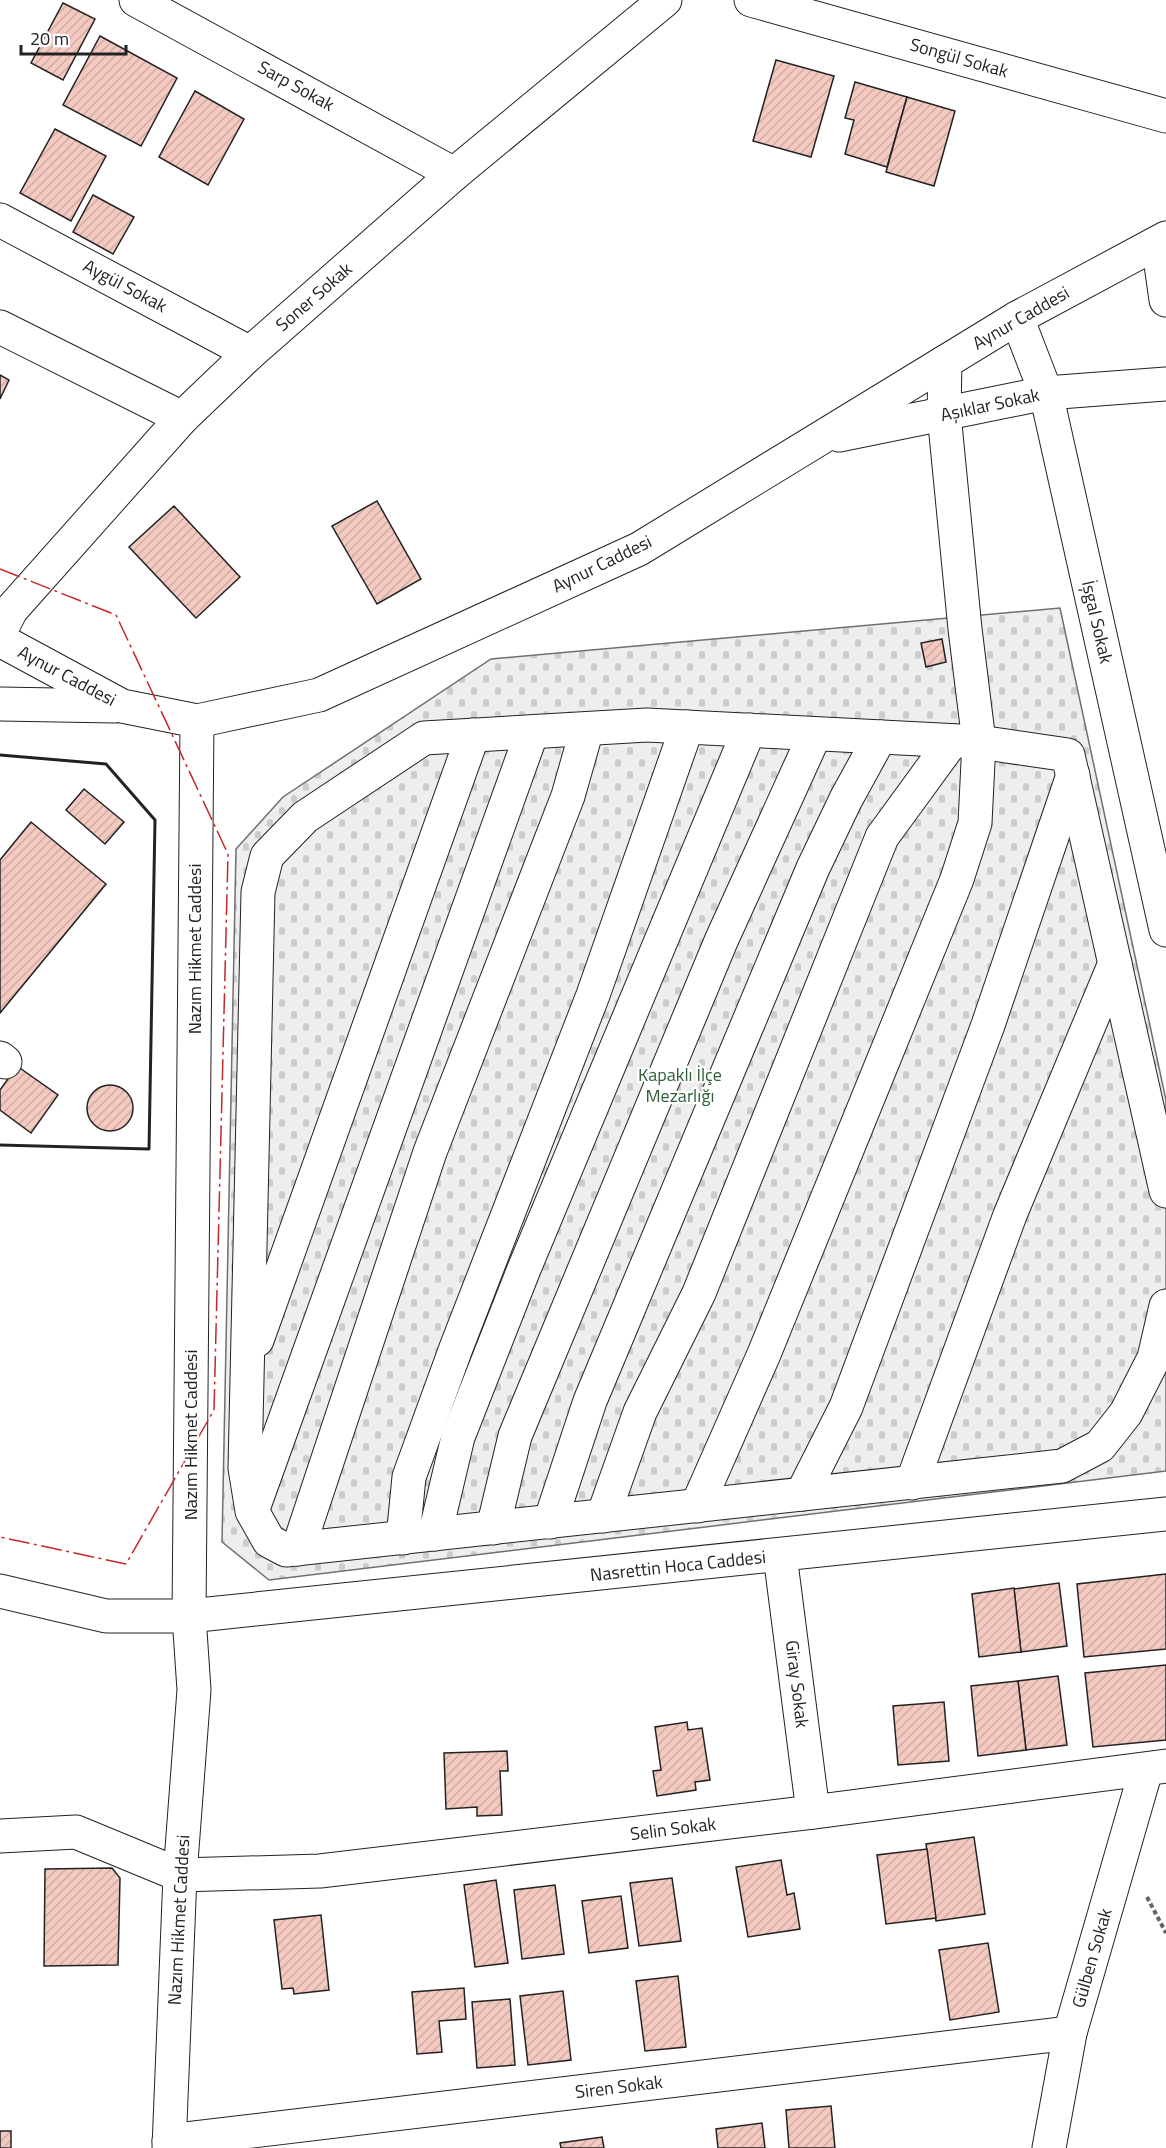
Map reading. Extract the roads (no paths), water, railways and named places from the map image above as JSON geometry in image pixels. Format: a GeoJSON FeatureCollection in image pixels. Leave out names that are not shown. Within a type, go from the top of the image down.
{"type":"FeatureCollection","features":[{"type":"Feature","properties":{"kind":"street","name":"Sarp Sokak"},"geometry":{"type":"LineString","coordinates":[[136,0],[454,174]]}},
{"type":"Feature","properties":{"kind":"street","name":"Soner Sokak"},"geometry":{"type":"LineString","coordinates":[[0,632],[11,610],[182,418],[250,353],[454,174],[665,0]]}},
{"type":"Feature","properties":{"kind":"street","name":"Songül Sokak"},"geometry":{"type":"LineString","coordinates":[[751,0],[1166,116]]}},
{"type":"Feature","properties":{"kind":"street","name":"Aygül Sokak"},"geometry":{"type":"LineString","coordinates":[[0,219],[250,353]]}},
{"type":"Feature","properties":{"kind":"street"},"geometry":{"type":"LineString","coordinates":[[1162,240],[1166,300]]}},
{"type":"Feature","properties":{"kind":"street","name":"Aynur Caddesi"},"geometry":{"type":"LineString","coordinates":[[0,640],[122,706],[197,721],[318,695],[639,549],[1017,318],[1162,240]]}},
{"type":"Feature","properties":{"kind":"street","name":"İşgal Sokak"},"geometry":{"type":"LineString","coordinates":[[1017,318],[1046,393],[1166,930]]}},
{"type":"Feature","properties":{"kind":"street"},"geometry":{"type":"LineString","coordinates":[[0,327],[182,418]]}},
{"type":"Feature","properties":{"kind":"street"},"geometry":{"type":"LineString","coordinates":[[697,1506],[764,1354],[957,879],[975,823],[966,741],[964,618],[944,414],[945,362]]}},
{"type":"Feature","properties":{"kind":"street","name":"Aşıklar Sokak"},"geometry":{"type":"LineString","coordinates":[[817,440],[1046,393],[1166,384]]}},
{"type":"Feature","properties":{"kind":"street"},"geometry":{"type":"LineString","coordinates":[[0,704],[122,706]]}},
{"type":"Feature","properties":{"kind":"street","name":"Nazım Hikmet Caddesi"},"geometry":{"type":"LineString","coordinates":[[169,2144],[180,1875],[194,1690],[189,1616],[197,721]]}},
{"type":"Feature","properties":{"kind":"street"},"geometry":{"type":"LineString","coordinates":[[1166,1191],[1068,755],[966,741],[647,725],[424,738],[304,817],[267,856],[258,892],[245,1468],[252,1511],[269,1541],[286,1550],[1062,1466],[1100,1446],[1126,1413],[1154,1358],[1166,1306]]}},
{"type":"Feature","properties":{"kind":"street"},"geometry":{"type":"LineString","coordinates":[[403,1538],[409,1477],[460,1337],[593,995],[687,727]]}},
{"type":"Feature","properties":{"kind":"street"},"geometry":{"type":"LineString","coordinates":[[298,1549],[430,1152],[568,796],[587,729]]}},
{"type":"Feature","properties":{"kind":"street"},"geometry":{"type":"LineString","coordinates":[[435,1534],[458,1437],[512,1300],[748,730]]}},
{"type":"Feature","properties":{"kind":"street"},"geometry":{"type":"LineString","coordinates":[[252,1511],[532,732]]}},
{"type":"Feature","properties":{"kind":"street"},"geometry":{"type":"LineString","coordinates":[[493,1528],[514,1436],[721,941],[815,734]]}},
{"type":"Feature","properties":{"kind":"street"},"geometry":{"type":"LineString","coordinates":[[248,1367],[473,735]]}},
{"type":"Feature","properties":{"kind":"street"},"geometry":{"type":"LineString","coordinates":[[550,1522],[590,1401],[809,879],[846,799],[880,737]]}},
{"type":"Feature","properties":{"kind":"street"},"geometry":{"type":"LineString","coordinates":[[603,1516],[640,1412],[699,1293],[882,837],[966,741]]}},
{"type":"Feature","properties":{"kind":"street"},"geometry":{"type":"LineString","coordinates":[[802,1494],[846,1407],[988,1025],[1073,776]]}},
{"type":"Feature","properties":{"kind":"street"},"geometry":{"type":"LineString","coordinates":[[912,1483],[1010,1215],[1115,963]]}},
{"type":"Feature","properties":{"kind":"street","name":"Nasrettin Hoca Caddesi"},"geometry":{"type":"LineString","coordinates":[[0,1591],[106,1616],[189,1616],[1166,1514]]}},
{"type":"Feature","properties":{"kind":"street","name":"Giray Sokak"},"geometry":{"type":"LineString","coordinates":[[780,1556],[813,1812]]}},
{"type":"Feature","properties":{"kind":"street","name":"Selin Sokak"},"geometry":{"type":"LineString","coordinates":[[180,1875],[320,1871],[1156,1768]]}},
{"type":"Feature","properties":{"kind":"street","name":"Gülben Sokak"},"geometry":{"type":"LineString","coordinates":[[1048,2148],[1070,2033],[1156,1768]]}},
{"type":"Feature","properties":{"kind":"street"},"geometry":{"type":"LineString","coordinates":[[0,1836],[76,1832],[180,1875]]}},
{"type":"Feature","properties":{"kind":"street","name":"Siren Sokak"},"geometry":{"type":"LineString","coordinates":[[169,2144],[1070,2033]]}},
{"type":"Feature","properties":{"kind":"park label","name":"Kapaklı İlçe Mezarlığı"},"geometry":{"type":"Point","coordinates":[680,1085]}}]}
